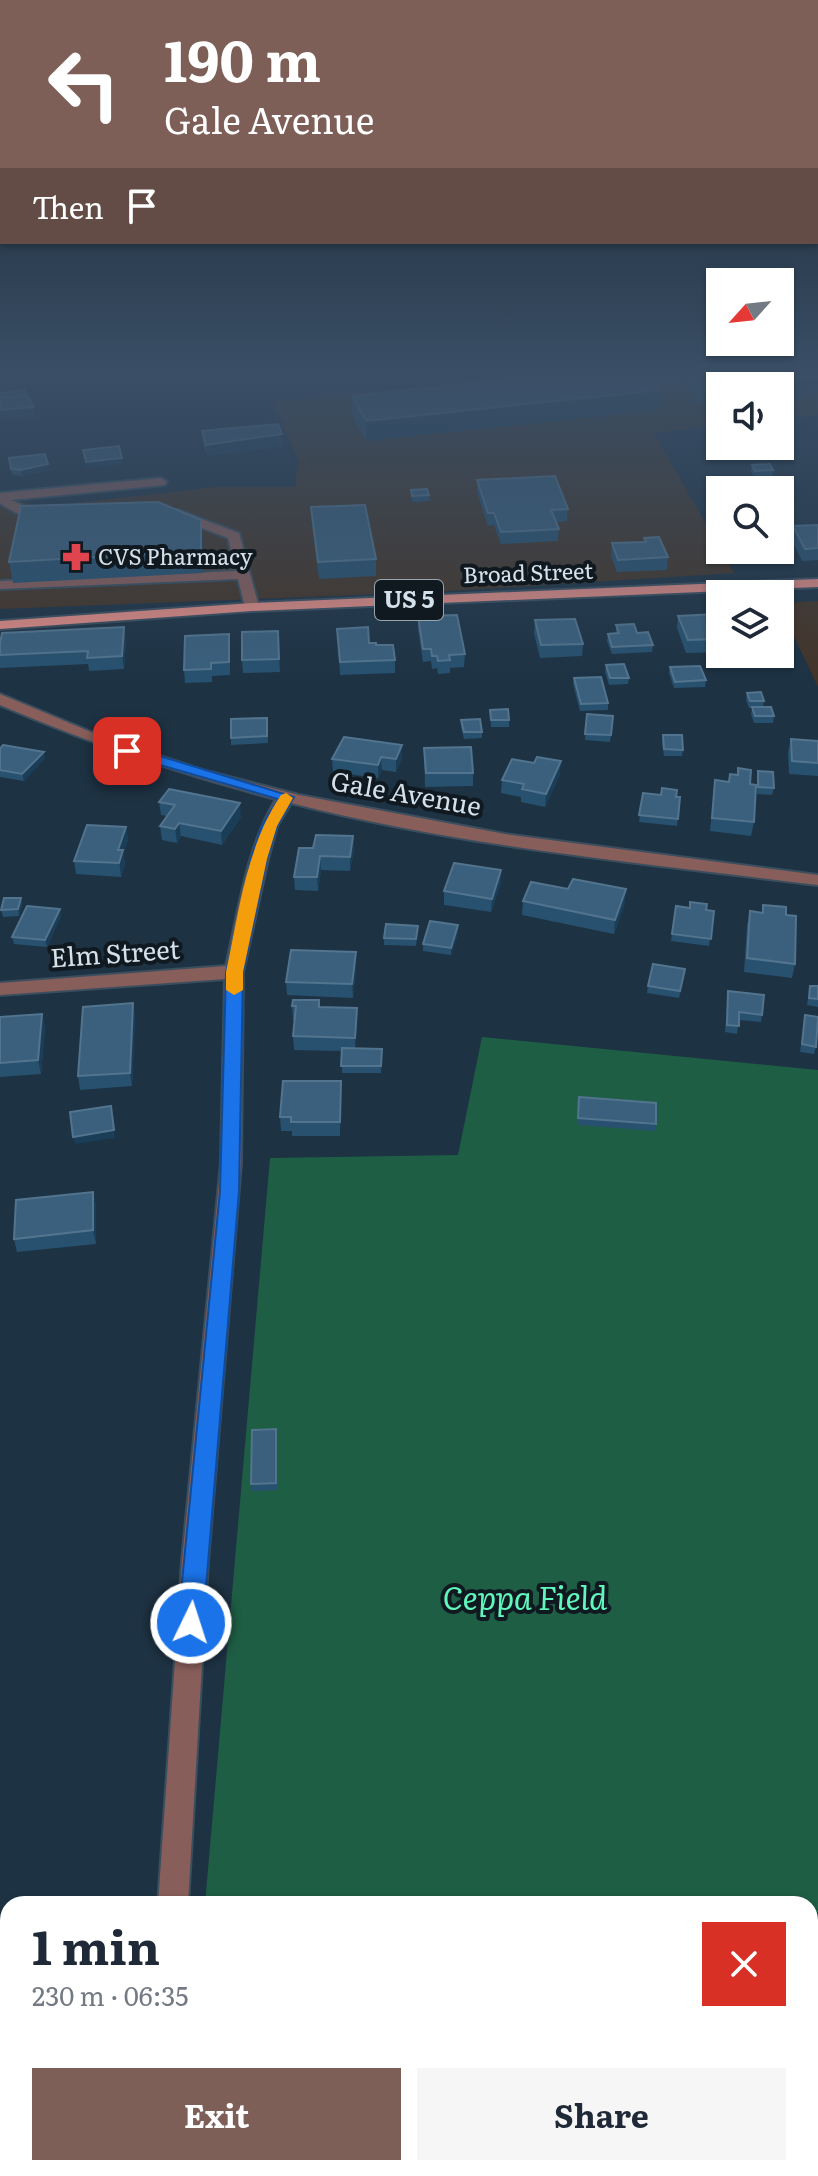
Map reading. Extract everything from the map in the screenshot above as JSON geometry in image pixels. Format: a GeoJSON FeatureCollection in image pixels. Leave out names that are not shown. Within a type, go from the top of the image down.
{"type":"FeatureCollection","features":[{"type":"Feature","properties":{"kind":"main road","name":"Broad Street"},"geometry":{"type":"LineString","coordinates":[[0,625],[252,607],[818,583]]}},
{"type":"Feature","properties":{"kind":"street"},"geometry":{"type":"LineString","coordinates":[[0,497],[161,482]]}},
{"type":"Feature","properties":{"kind":"street"},"geometry":{"type":"LineString","coordinates":[[0,497],[12,507],[32,515],[62,515]]}},
{"type":"Feature","properties":{"kind":"street"},"geometry":{"type":"LineString","coordinates":[[171,511],[234,536],[252,607]]}},
{"type":"Feature","properties":{"kind":"street"},"geometry":{"type":"LineString","coordinates":[[0,585],[243,575]]}},
{"type":"Feature","properties":{"kind":"street","name":"Gale Avenue"},"geometry":{"type":"LineString","coordinates":[[0,699],[104,743],[286,797],[398,823],[818,880]]}},
{"type":"Feature","properties":{"kind":"street"},"geometry":{"type":"LineString","coordinates":[[174,1896],[195,1561],[230,1179],[234,972],[259,859],[269,826],[286,797]]}},
{"type":"Feature","properties":{"kind":"street","name":"Elm Street"},"geometry":{"type":"LineString","coordinates":[[0,989],[234,972]]}},
{"type":"Feature","properties":{"kind":"shaded area"},"geometry":{"type":"Polygon","coordinates":[[[296,476],[678,476],[706,524],[706,564],[729,564],[734,573],[433,592],[0,609],[0,503],[20,501],[40,507],[217,487],[295,487],[296,476]]]}},
{"type":"Feature","properties":{"kind":"shaded area"},"geometry":{"type":"Polygon","coordinates":[[[818,601],[818,687],[794,636],[794,602],[818,601]]]}},
{"type":"Feature","properties":{"kind":"green space","name":"Ceppa Field"},"geometry":{"type":"Polygon","coordinates":[[[482,1037],[818,1070],[818,1896],[206,1896],[270,1158],[458,1155],[482,1037]]]}},
{"type":"Feature","properties":{"kind":"building"},"geometry":{"type":"Polygon","coordinates":[[[555,476],[568,509],[551,510],[559,529],[501,532],[494,513],[488,513],[477,480],[555,476]]]}},
{"type":"Feature","properties":{"kind":"building"},"geometry":{"type":"Polygon","coordinates":[[[427,489],[429,495],[412,496],[411,490],[427,489]]]}},
{"type":"Feature","properties":{"kind":"building"},"geometry":{"type":"Polygon","coordinates":[[[158,502],[201,520],[201,551],[9,562],[21,506],[158,502]]]}},
{"type":"Feature","properties":{"kind":"building"},"geometry":{"type":"Polygon","coordinates":[[[365,505],[376,559],[318,562],[311,507],[365,505]]]}},
{"type":"Feature","properties":{"kind":"building"},"geometry":{"type":"Polygon","coordinates":[[[818,525],[818,548],[805,549],[794,526],[818,525]]]}},
{"type":"Feature","properties":{"kind":"building"},"geometry":{"type":"Polygon","coordinates":[[[659,537],[668,557],[618,560],[612,543],[646,542],[644,538],[659,537]]]}},
{"type":"Feature","properties":{"kind":"building"},"geometry":{"type":"Polygon","coordinates":[[[457,615],[465,654],[449,655],[450,660],[438,661],[437,656],[432,656],[431,649],[423,649],[418,616],[457,615]]]}},
{"type":"Feature","properties":{"kind":"building"},"geometry":{"type":"Polygon","coordinates":[[[706,615],[706,639],[688,640],[678,616],[706,615]]]}},
{"type":"Feature","properties":{"kind":"building"},"geometry":{"type":"Polygon","coordinates":[[[575,619],[583,644],[541,645],[535,620],[575,619]]]}},
{"type":"Feature","properties":{"kind":"building"},"geometry":{"type":"Polygon","coordinates":[[[634,624],[637,633],[648,632],[653,645],[612,647],[608,634],[619,633],[616,625],[634,624]]]}},
{"type":"Feature","properties":{"kind":"building"},"geometry":{"type":"Polygon","coordinates":[[[124,627],[122,656],[87,658],[88,651],[0,655],[2,633],[124,627]]]}},
{"type":"Feature","properties":{"kind":"building"},"geometry":{"type":"Polygon","coordinates":[[[368,627],[369,643],[393,645],[395,660],[340,662],[337,629],[368,627]]]}},
{"type":"Feature","properties":{"kind":"building"},"geometry":{"type":"Polygon","coordinates":[[[278,631],[279,659],[242,660],[242,632],[278,631]]]}},
{"type":"Feature","properties":{"kind":"building"},"geometry":{"type":"Polygon","coordinates":[[[229,634],[229,662],[211,663],[211,669],[184,670],[185,636],[229,634]]]}},
{"type":"Feature","properties":{"kind":"building"},"geometry":{"type":"Polygon","coordinates":[[[624,664],[629,678],[610,678],[606,665],[624,664]]]}},
{"type":"Feature","properties":{"kind":"building"},"geometry":{"type":"Polygon","coordinates":[[[700,666],[706,680],[675,682],[670,667],[700,666]]]}},
{"type":"Feature","properties":{"kind":"building"},"geometry":{"type":"Polygon","coordinates":[[[601,677],[608,703],[581,704],[574,678],[601,677]]]}},
{"type":"Feature","properties":{"kind":"building"},"geometry":{"type":"Polygon","coordinates":[[[761,692],[764,701],[750,701],[747,693],[761,692]]]}},
{"type":"Feature","properties":{"kind":"building"},"geometry":{"type":"Polygon","coordinates":[[[752,707],[771,707],[774,716],[755,716],[752,707]]]}},
{"type":"Feature","properties":{"kind":"building"},"geometry":{"type":"Polygon","coordinates":[[[508,709],[509,720],[491,720],[490,710],[508,709]]]}},
{"type":"Feature","properties":{"kind":"building"},"geometry":{"type":"Polygon","coordinates":[[[587,714],[613,716],[611,735],[585,734],[587,714]]]}},
{"type":"Feature","properties":{"kind":"building"},"geometry":{"type":"Polygon","coordinates":[[[267,718],[267,736],[231,738],[231,719],[267,718]]]}},
{"type":"Feature","properties":{"kind":"building"},"geometry":{"type":"Polygon","coordinates":[[[480,719],[482,732],[464,732],[461,720],[480,719]]]}},
{"type":"Feature","properties":{"kind":"building"},"geometry":{"type":"Polygon","coordinates":[[[663,735],[682,735],[683,750],[664,749],[663,735]]]}},
{"type":"Feature","properties":{"kind":"building"},"geometry":{"type":"Polygon","coordinates":[[[344,737],[402,745],[396,759],[381,757],[378,765],[332,759],[344,737]]]}},
{"type":"Feature","properties":{"kind":"building"},"geometry":{"type":"Polygon","coordinates":[[[791,739],[818,741],[818,763],[792,761],[791,739]]]}},
{"type":"Feature","properties":{"kind":"building"},"geometry":{"type":"Polygon","coordinates":[[[3,745],[44,752],[22,774],[0,770],[0,749],[3,745]]]}},
{"type":"Feature","properties":{"kind":"building"},"geometry":{"type":"Polygon","coordinates":[[[471,747],[473,773],[426,773],[424,748],[471,747]]]}},
{"type":"Feature","properties":{"kind":"building"},"geometry":{"type":"Polygon","coordinates":[[[537,757],[561,761],[546,794],[522,789],[524,784],[502,780],[512,759],[534,763],[537,757]]]}},
{"type":"Feature","properties":{"kind":"building"},"geometry":{"type":"Polygon","coordinates":[[[738,768],[751,770],[750,784],[756,785],[754,822],[712,818],[715,780],[729,782],[730,774],[738,775],[738,768]]]}},
{"type":"Feature","properties":{"kind":"building"},"geometry":{"type":"Polygon","coordinates":[[[758,771],[773,772],[774,788],[758,787],[758,771]]]}},
{"type":"Feature","properties":{"kind":"building"},"geometry":{"type":"Polygon","coordinates":[[[662,788],[677,790],[676,797],[680,797],[678,819],[639,815],[643,793],[661,795],[662,788]]]}},
{"type":"Feature","properties":{"kind":"building"},"geometry":{"type":"Polygon","coordinates":[[[169,789],[240,803],[221,831],[179,823],[175,829],[160,826],[175,805],[159,802],[169,789]]]}},
{"type":"Feature","properties":{"kind":"building"},"geometry":{"type":"Polygon","coordinates":[[[87,825],[126,827],[118,850],[123,850],[119,863],[74,861],[87,825]]]}},
{"type":"Feature","properties":{"kind":"building"},"geometry":{"type":"Polygon","coordinates":[[[316,835],[353,836],[350,857],[320,856],[317,877],[294,877],[299,848],[313,848],[316,835]]]}},
{"type":"Feature","properties":{"kind":"building"},"geometry":{"type":"Polygon","coordinates":[[[454,863],[501,870],[492,899],[444,891],[454,863]]]}},
{"type":"Feature","properties":{"kind":"building"},"geometry":{"type":"Polygon","coordinates":[[[573,879],[626,889],[615,920],[523,901],[531,882],[568,889],[573,879]]]}},
{"type":"Feature","properties":{"kind":"building"},"geometry":{"type":"Polygon","coordinates":[[[4,898],[21,898],[18,909],[1,910],[4,898]]]}},
{"type":"Feature","properties":{"kind":"building"},"geometry":{"type":"Polygon","coordinates":[[[690,902],[707,904],[706,910],[714,911],[711,939],[672,934],[676,906],[690,908],[690,902]]]}},
{"type":"Feature","properties":{"kind":"building"},"geometry":{"type":"Polygon","coordinates":[[[763,905],[786,907],[786,915],[796,916],[795,964],[747,958],[750,911],[763,913],[763,905]]]}},
{"type":"Feature","properties":{"kind":"building"},"geometry":{"type":"Polygon","coordinates":[[[27,906],[60,909],[45,940],[12,937],[27,906]]]}},
{"type":"Feature","properties":{"kind":"building"},"geometry":{"type":"Polygon","coordinates":[[[430,921],[458,925],[451,948],[423,944],[430,921]]]}},
{"type":"Feature","properties":{"kind":"building"},"geometry":{"type":"Polygon","coordinates":[[[386,924],[418,926],[416,939],[384,938],[386,924]]]}},
{"type":"Feature","properties":{"kind":"building"},"geometry":{"type":"Polygon","coordinates":[[[291,950],[356,952],[352,984],[286,982],[291,950]]]}},
{"type":"Feature","properties":{"kind":"building"},"geometry":{"type":"Polygon","coordinates":[[[653,964],[685,969],[680,991],[648,986],[653,964]]]}},
{"type":"Feature","properties":{"kind":"building"},"geometry":{"type":"Polygon","coordinates":[[[810,986],[818,986],[818,999],[809,998],[810,986]]]}},
{"type":"Feature","properties":{"kind":"building"},"geometry":{"type":"Polygon","coordinates":[[[728,991],[764,995],[762,1015],[739,1012],[739,1026],[727,1025],[728,991]]]}},
{"type":"Feature","properties":{"kind":"building"},"geometry":{"type":"Polygon","coordinates":[[[293,1000],[319,1000],[319,1007],[357,1008],[355,1038],[293,1036],[296,1006],[292,1006],[293,1000]]]}},
{"type":"Feature","properties":{"kind":"building"},"geometry":{"type":"Polygon","coordinates":[[[133,1003],[130,1073],[78,1076],[83,1007],[133,1003]]]}},
{"type":"Feature","properties":{"kind":"building"},"geometry":{"type":"Polygon","coordinates":[[[42,1014],[38,1060],[0,1063],[0,1017],[42,1014]]]}},
{"type":"Feature","properties":{"kind":"building"},"geometry":{"type":"Polygon","coordinates":[[[805,1015],[818,1017],[816,1047],[802,1044],[805,1015]]]}},
{"type":"Feature","properties":{"kind":"building"},"geometry":{"type":"Polygon","coordinates":[[[342,1048],[382,1049],[381,1066],[341,1066],[342,1048]]]}},
{"type":"Feature","properties":{"kind":"building"},"geometry":{"type":"Polygon","coordinates":[[[283,1081],[341,1081],[340,1122],[291,1122],[291,1117],[280,1117],[283,1081]]]}},
{"type":"Feature","properties":{"kind":"building"},"geometry":{"type":"Polygon","coordinates":[[[579,1097],[656,1103],[656,1124],[578,1118],[579,1097]]]}},
{"type":"Feature","properties":{"kind":"building"},"geometry":{"type":"Polygon","coordinates":[[[111,1106],[114,1130],[73,1137],[70,1112],[111,1106]]]}},
{"type":"Feature","properties":{"kind":"building"},"geometry":{"type":"Polygon","coordinates":[[[93,1192],[93,1230],[14,1239],[16,1200],[93,1192]]]}},
{"type":"Feature","properties":{"kind":"building"},"geometry":{"type":"Polygon","coordinates":[[[276,1429],[276,1483],[251,1484],[252,1430],[276,1429]]]}},
{"type":"Feature","properties":{"kind":"slow traffic"},"geometry":{"type":"LineString","coordinates":[[234,990],[234,972],[259,859],[269,826],[286,798]]}},
{"type":"Feature","properties":{"kind":"place","name":"CVS Pharmacy"},"geometry":{"type":"Point","coordinates":[76,557]}},
{"type":"Feature","properties":{"kind":"route"},"geometry":{"type":"LineString","coordinates":[[127,751],[286,797],[269,826],[259,859],[234,972],[231,1163],[191,1623]]}}]}
